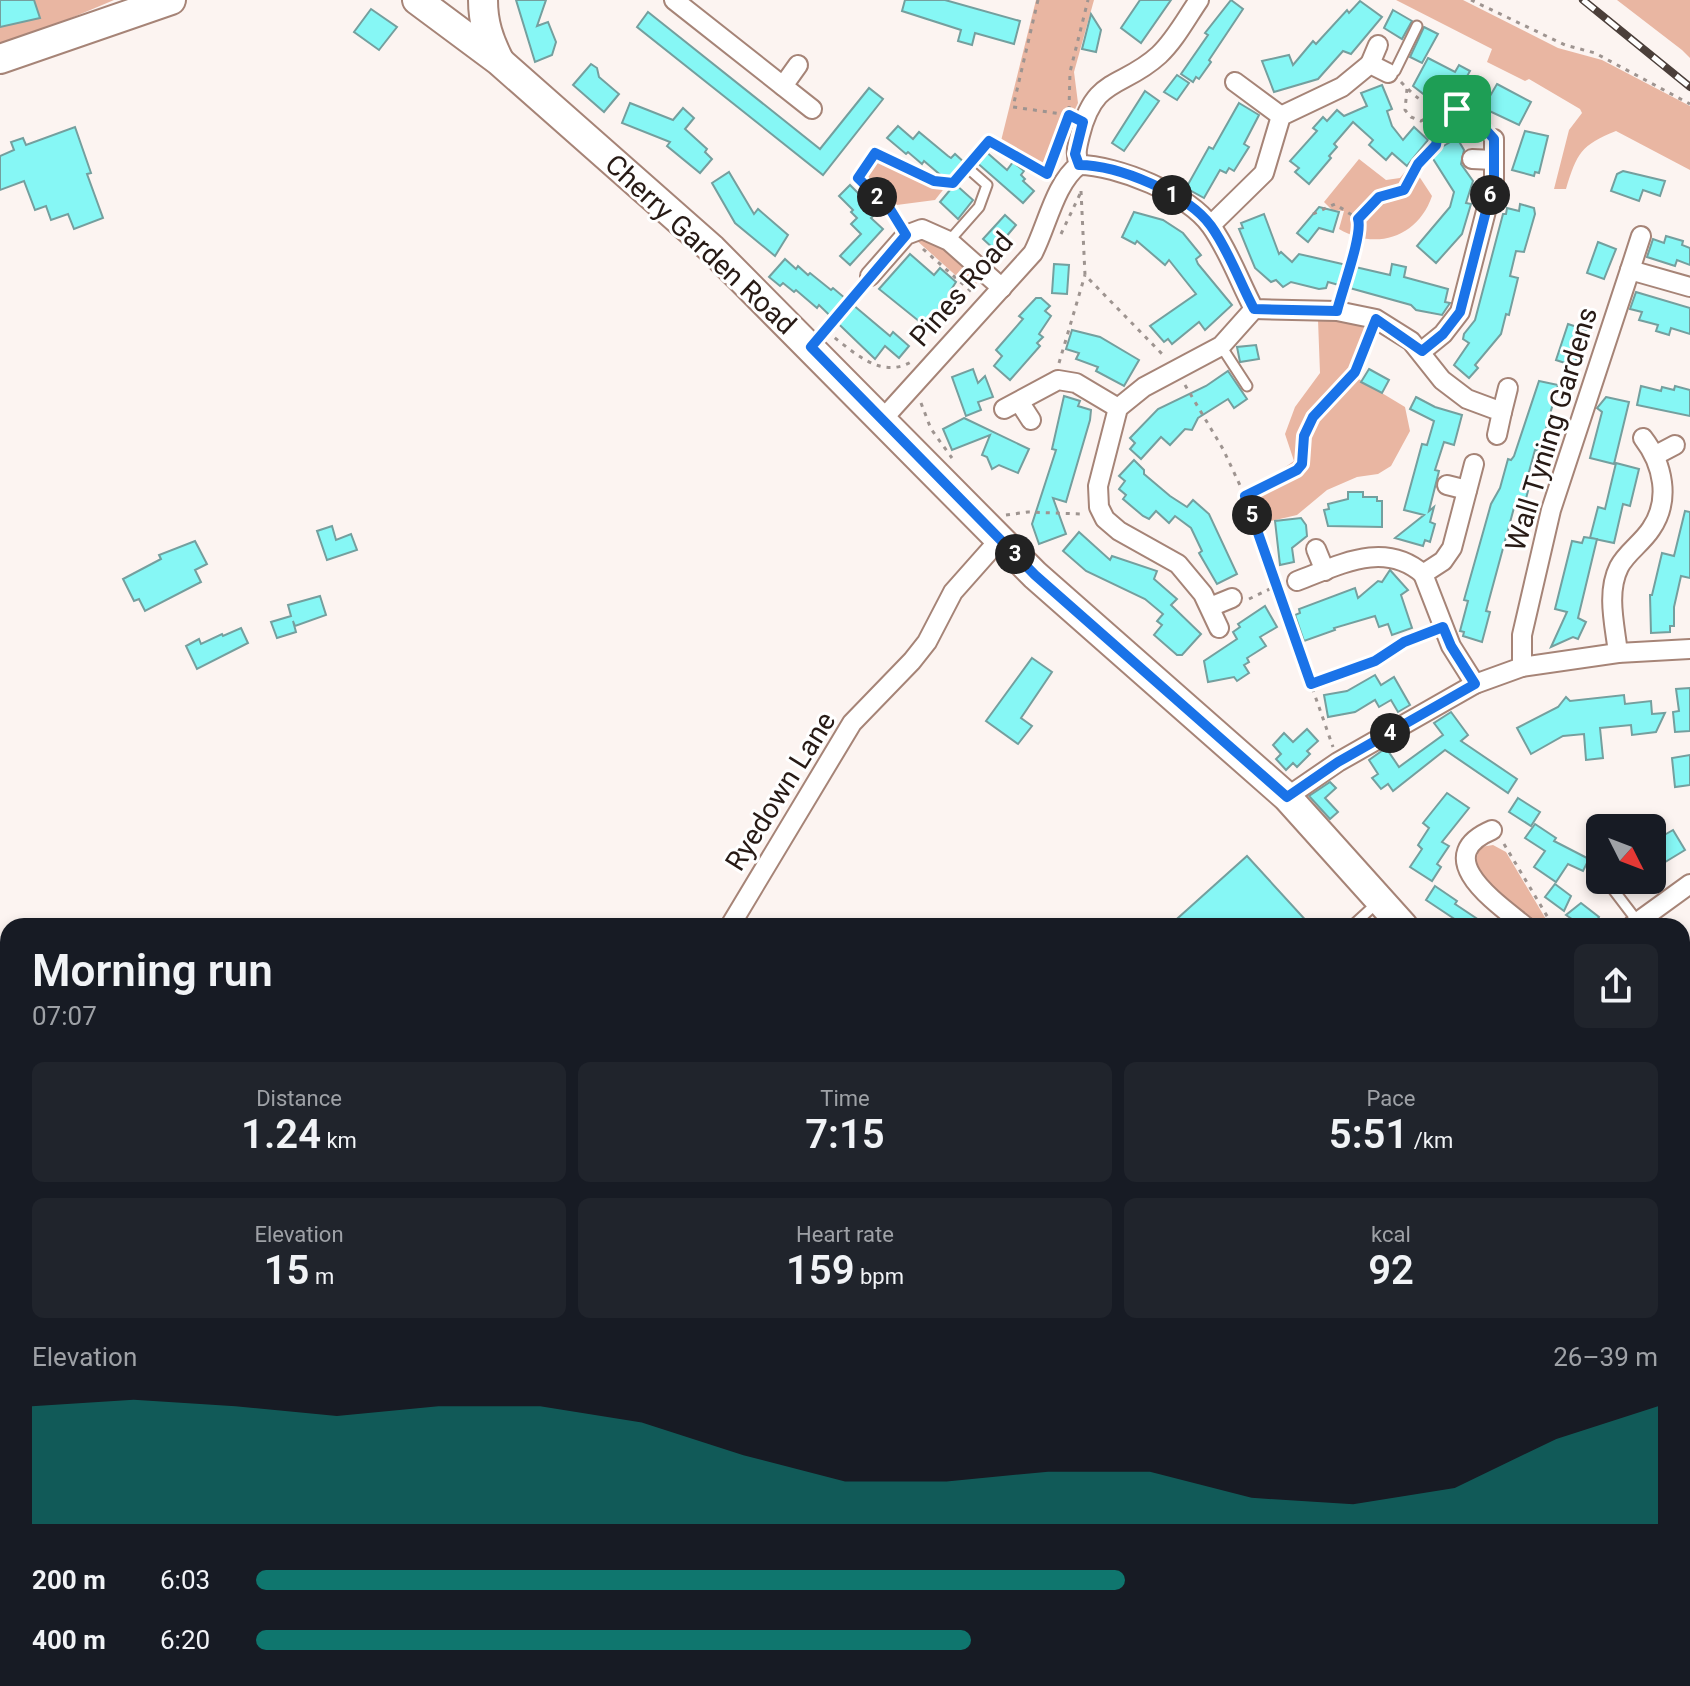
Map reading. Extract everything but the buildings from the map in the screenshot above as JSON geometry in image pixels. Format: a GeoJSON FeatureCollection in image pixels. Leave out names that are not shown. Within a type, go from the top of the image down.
{"type":"FeatureCollection","features":[{"type":"Feature","properties":{"kind":"main road"},"geometry":{"type":"LineString","coordinates":[[0,59],[171,0]]}},
{"type":"Feature","properties":{"kind":"main road","name":"Cherry Garden Road"},"geometry":{"type":"LineString","coordinates":[[417,0],[499,61],[712,249],[817,334],[881,421],[997,530],[1035,575],[1287,797],[1396,918]]}},
{"type":"Feature","properties":{"kind":"main road"},"geometry":{"type":"LineString","coordinates":[[483,0],[486,29],[499,61]]}},
{"type":"Feature","properties":{"kind":"street"},"geometry":{"type":"LineString","coordinates":[[674,0],[812,109]]}},
{"type":"Feature","properties":{"kind":"street","name":"Pines Road"},"geometry":{"type":"LineString","coordinates":[[881,421],[996,282],[1033,253],[1047,226],[1062,183],[1079,165],[1075,154],[1076,118],[1110,84],[1158,56],[1199,0]]}},
{"type":"Feature","properties":{"kind":"street"},"geometry":{"type":"LineString","coordinates":[[1211,225],[1264,173],[1281,116],[1342,87],[1370,64],[1378,45]]}},
{"type":"Feature","properties":{"kind":"street"},"geometry":{"type":"LineString","coordinates":[[1370,64],[1388,73]]}},
{"type":"Feature","properties":{"kind":"street"},"geometry":{"type":"LineString","coordinates":[[783,86],[798,65]]}},
{"type":"Feature","properties":{"kind":"street"},"geometry":{"type":"LineString","coordinates":[[1235,82],[1281,116]]}},
{"type":"Feature","properties":{"kind":"street"},"geometry":{"type":"LineString","coordinates":[[1422,351],[1443,334],[1460,312],[1494,180],[1494,139]]}},
{"type":"Feature","properties":{"kind":"street"},"geometry":{"type":"LineString","coordinates":[[1472,159],[1494,160]]}},
{"type":"Feature","properties":{"kind":"street"},"geometry":{"type":"LineString","coordinates":[[1079,165],[1106,167],[1158,187],[1211,225],[1254,309]]}},
{"type":"Feature","properties":{"kind":"street"},"geometry":{"type":"LineString","coordinates":[[870,276],[906,235],[922,229],[949,241],[996,282]]}},
{"type":"Feature","properties":{"kind":"street","name":"Wall Tyning Gardens"},"geometry":{"type":"LineString","coordinates":[[1522,667],[1522,635],[1551,510],[1641,236]]}},
{"type":"Feature","properties":{"kind":"street"},"geometry":{"type":"LineString","coordinates":[[1630,270],[1690,287]]}},
{"type":"Feature","properties":{"kind":"street"},"geometry":{"type":"LineString","coordinates":[[1219,628],[1210,607],[1178,564],[1119,531],[1105,519],[1099,507],[1098,486],[1118,408],[1144,387],[1221,346],[1254,309],[1337,311],[1376,319],[1422,351],[1442,380],[1475,403],[1502,412]]}},
{"type":"Feature","properties":{"kind":"street"},"geometry":{"type":"LineString","coordinates":[[1031,420],[1012,406],[1053,382],[1076,383],[1118,408]]}},
{"type":"Feature","properties":{"kind":"street"},"geometry":{"type":"LineString","coordinates":[[1497,435],[1508,388]]}},
{"type":"Feature","properties":{"kind":"street"},"geometry":{"type":"LineString","coordinates":[[1618,653],[1613,586],[1619,566],[1653,528],[1662,501],[1662,477],[1656,455],[1643,438]]}},
{"type":"Feature","properties":{"kind":"street"},"geometry":{"type":"LineString","coordinates":[[1656,455],[1675,445]]}},
{"type":"Feature","properties":{"kind":"street"},"geometry":{"type":"LineString","coordinates":[[1423,574],[1443,561],[1452,548],[1474,464]]}},
{"type":"Feature","properties":{"kind":"street"},"geometry":{"type":"LineString","coordinates":[[1447,485],[1467,490]]}},
{"type":"Feature","properties":{"kind":"street","name":"Ryedown Lane"},"geometry":{"type":"LineString","coordinates":[[735,918],[852,723],[927,642],[953,592],[997,530]]}},
{"type":"Feature","properties":{"kind":"street"},"geometry":{"type":"LineString","coordinates":[[1316,549],[1325,571]]}},
{"type":"Feature","properties":{"kind":"street"},"geometry":{"type":"LineString","coordinates":[[1297,581],[1376,555],[1400,559],[1423,574],[1451,646],[1475,684]]}},
{"type":"Feature","properties":{"kind":"street"},"geometry":{"type":"LineString","coordinates":[[1210,607],[1232,598]]}},
{"type":"Feature","properties":{"kind":"street"},"geometry":{"type":"LineString","coordinates":[[1287,797],[1338,762],[1475,684],[1522,667],[1618,653],[1690,649]]}},
{"type":"Feature","properties":{"kind":"street"},"geometry":{"type":"LineString","coordinates":[[1492,830],[1480,835],[1468,848],[1466,868],[1477,886],[1515,918]]}},
{"type":"Feature","properties":{"kind":"street"},"geometry":{"type":"LineString","coordinates":[[1649,918],[1690,884]]}},
{"type":"Feature","properties":{"kind":"lane"},"geometry":{"type":"LineString","coordinates":[[1388,73],[1395,71],[1417,26]]}},
{"type":"Feature","properties":{"kind":"lane"},"geometry":{"type":"LineString","coordinates":[[949,241],[979,207],[987,185],[967,168]]}},
{"type":"Feature","properties":{"kind":"lane"},"geometry":{"type":"LineString","coordinates":[[1221,346],[1247,386]]}},
{"type":"Feature","properties":{"kind":"lane"},"geometry":{"type":"LineString","coordinates":[[1619,894],[1640,918]]}},
{"type":"Feature","properties":{"kind":"lane"},"geometry":{"type":"LineString","coordinates":[[1361,918],[1380,901]]}},
{"type":"Feature","properties":{"kind":"path"},"geometry":{"type":"LineString","coordinates":[[1038,0],[1013,107],[1076,118],[1070,72],[1088,0]]}},
{"type":"Feature","properties":{"kind":"path"},"geometry":{"type":"LineString","coordinates":[[1471,0],[1574,48],[1595,53],[1690,104]]}},
{"type":"Feature","properties":{"kind":"path"},"geometry":{"type":"LineString","coordinates":[[1388,73],[1425,104],[1441,112]]}},
{"type":"Feature","properties":{"kind":"path"},"geometry":{"type":"LineString","coordinates":[[1407,89],[1405,110],[1411,117],[1421,121],[1441,112],[1469,111],[1494,139]]}},
{"type":"Feature","properties":{"kind":"path"},"geometry":{"type":"LineString","coordinates":[[1337,311],[1350,259],[1359,242],[1358,219],[1379,197],[1395,194],[1408,185],[1418,164],[1436,145],[1441,112]]}},
{"type":"Feature","properties":{"kind":"path"},"geometry":{"type":"LineString","coordinates":[[996,282],[974,294],[906,235],[890,209],[858,178],[875,153],[945,183],[953,183],[989,141],[1047,174],[1063,130]]}},
{"type":"Feature","properties":{"kind":"path"},"geometry":{"type":"LineString","coordinates":[[1053,382],[1085,275],[1081,191],[1059,240]]}},
{"type":"Feature","properties":{"kind":"path"},"geometry":{"type":"LineString","coordinates":[[1313,214],[1335,204],[1358,219]]}},
{"type":"Feature","properties":{"kind":"path"},"geometry":{"type":"LineString","coordinates":[[1085,275],[1133,321],[1176,370],[1223,449],[1245,496],[1278,585],[1338,762]]}},
{"type":"Feature","properties":{"kind":"path"},"geometry":{"type":"LineString","coordinates":[[870,276],[817,334],[874,366],[899,368],[916,357]]}},
{"type":"Feature","properties":{"kind":"path"},"geometry":{"type":"LineString","coordinates":[[1245,496],[1297,470],[1302,464],[1304,436],[1313,417],[1355,372],[1376,319]]}},
{"type":"Feature","properties":{"kind":"path"},"geometry":{"type":"LineString","coordinates":[[928,395],[921,404],[931,429],[957,465]]}},
{"type":"Feature","properties":{"kind":"path"},"geometry":{"type":"LineString","coordinates":[[997,530],[1028,512],[1082,514],[1099,507]]}},
{"type":"Feature","properties":{"kind":"path"},"geometry":{"type":"LineString","coordinates":[[1232,598],[1242,602],[1278,585]]}},
{"type":"Feature","properties":{"kind":"path"},"geometry":{"type":"LineString","coordinates":[[1311,684],[1375,661],[1404,642],[1443,627]]}},
{"type":"Feature","properties":{"kind":"path"},"geometry":{"type":"LineString","coordinates":[[1492,830],[1505,845],[1548,918]]}},
{"type":"Feature","properties":{"kind":"shaded area"},"geometry":{"type":"Polygon","coordinates":[[[0,0],[114,0],[0,48],[0,0]]]}},
{"type":"Feature","properties":{"kind":"shaded area"},"geometry":{"type":"Polygon","coordinates":[[[1036,0],[1094,0],[1074,72],[1078,103],[1047,168],[1001,141],[1036,0]]]}},
{"type":"Feature","properties":{"kind":"shaded area"},"geometry":{"type":"Polygon","coordinates":[[[1396,0],[1463,0],[1558,48],[1602,60],[1690,106],[1690,170],[1616,131],[1595,141],[1582,152],[1566,189],[1554,189],[1569,130],[1582,113],[1580,109],[1529,79],[1525,81],[1487,62],[1492,49],[1396,0]]]}},
{"type":"Feature","properties":{"kind":"shaded area"},"geometry":{"type":"Polygon","coordinates":[[[1617,0],[1690,0],[1690,58],[1682,50],[1617,0]]]}},
{"type":"Feature","properties":{"kind":"shaded area"},"geometry":{"type":"Polygon","coordinates":[[[878,155],[946,186],[935,200],[889,206],[861,179],[865,167],[878,155]]]}},
{"type":"Feature","properties":{"kind":"shaded area"},"geometry":{"type":"Polygon","coordinates":[[[1359,159],[1386,180],[1400,178],[1411,164],[1432,196],[1417,222],[1394,236],[1381,239],[1353,236],[1339,229],[1344,211],[1332,210],[1324,202],[1359,159]]]}},
{"type":"Feature","properties":{"kind":"shaded area"},"geometry":{"type":"Polygon","coordinates":[[[915,239],[936,240],[975,275],[978,282],[971,289],[915,239]]]}},
{"type":"Feature","properties":{"kind":"shaded area"},"geometry":{"type":"Polygon","coordinates":[[[1318,320],[1358,323],[1371,335],[1357,378],[1405,407],[1410,431],[1391,466],[1378,474],[1357,477],[1327,490],[1297,515],[1262,523],[1251,491],[1294,461],[1285,434],[1295,407],[1320,373],[1318,320]]]}},
{"type":"Feature","properties":{"kind":"shaded area"},"geometry":{"type":"Polygon","coordinates":[[[1493,845],[1506,852],[1545,918],[1529,918],[1484,882],[1478,871],[1477,859],[1481,847],[1493,845]]]}},
{"type":"Feature","properties":{"kind":"railway"},"geometry":{"type":"LineString","coordinates":[[1583,0],[1690,87]]}},
{"type":"Feature","properties":{"kind":"route"},"geometry":{"type":"LineString","coordinates":[[1457,109],[1469,111],[1488,136],[1494,139],[1494,180],[1460,312],[1443,334],[1422,351],[1376,319],[1355,372],[1313,417],[1304,436],[1302,464],[1297,470],[1245,496],[1311,684],[1375,661],[1404,642],[1443,627],[1475,684],[1338,762],[1287,797],[1217,732],[1035,575],[811,347],[906,235],[890,209],[858,178],[859,172],[875,153],[934,181],[953,183],[989,141],[1047,174],[1069,115],[1083,122],[1075,154],[1079,165],[1106,167],[1158,187],[1194,211],[1211,225],[1254,309],[1337,311],[1350,259],[1359,242],[1358,219],[1379,197],[1404,190],[1418,164],[1436,145],[1442,110],[1457,109]]}}]}
